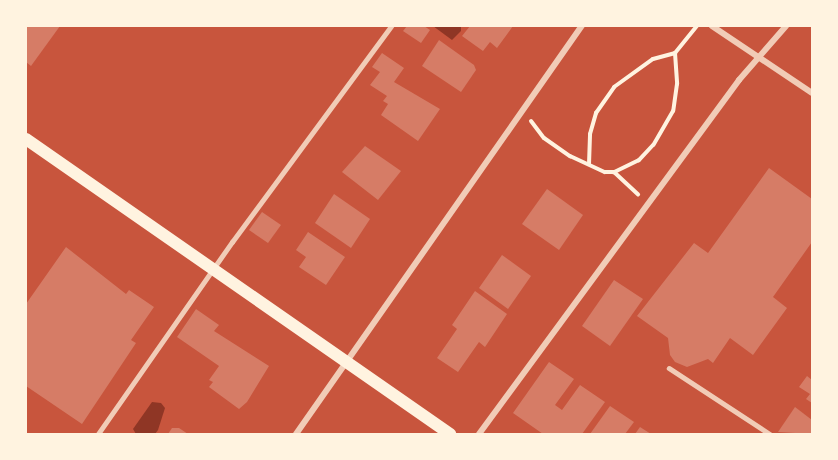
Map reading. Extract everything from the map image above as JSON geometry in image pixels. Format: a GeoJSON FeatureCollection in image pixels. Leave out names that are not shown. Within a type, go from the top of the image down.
{"type":"FeatureCollection","features":[{"type":"Feature","properties":{"kind":"main road"},"geometry":{"type":"LineString","coordinates":[[26,139],[215,267],[344,362],[450,435]]}},
{"type":"Feature","properties":{"kind":"street"},"geometry":{"type":"LineString","coordinates":[[296,435],[344,362],[582,26]]}},
{"type":"Feature","properties":{"kind":"street"},"geometry":{"type":"LineString","coordinates":[[712,26],[813,93]]}},
{"type":"Feature","properties":{"kind":"street"},"geometry":{"type":"LineString","coordinates":[[479,435],[648,203],[758,57],[786,26]]}},
{"type":"Feature","properties":{"kind":"lane"},"geometry":{"type":"LineString","coordinates":[[98,435],[215,267],[391,26]]}},
{"type":"Feature","properties":{"kind":"lane"},"geometry":{"type":"LineString","coordinates":[[669,368],[770,435]]}},
{"type":"Feature","properties":{"kind":"path"},"geometry":{"type":"LineString","coordinates":[[589,164],[590,134],[596,114],[614,87],[653,59],[675,53],[698,26]]}},
{"type":"Feature","properties":{"kind":"path"},"geometry":{"type":"LineString","coordinates":[[614,172],[639,160],[653,145],[673,111],[677,84],[675,53]]}},
{"type":"Feature","properties":{"kind":"path"},"geometry":{"type":"LineString","coordinates":[[521,110],[544,138],[589,164],[614,172],[648,203]]}},
{"type":"Feature","properties":{"kind":"shaded area"},"geometry":{"type":"Polygon","coordinates":[[[433,26],[461,26],[461,31],[452,40],[433,26]]]}},
{"type":"Feature","properties":{"kind":"shaded area"},"geometry":{"type":"Polygon","coordinates":[[[152,402],[161,403],[165,408],[158,430],[155,434],[136,434],[133,429],[152,402]]]}},
{"type":"Feature","properties":{"kind":"building"},"geometry":{"type":"Polygon","coordinates":[[[26,26],[60,26],[31,66],[26,62],[26,26]]]}},
{"type":"Feature","properties":{"kind":"building"},"geometry":{"type":"Polygon","coordinates":[[[407,26],[424,26],[430,30],[421,43],[403,31],[407,26]]]}},
{"type":"Feature","properties":{"kind":"building"},"geometry":{"type":"Polygon","coordinates":[[[470,26],[513,26],[497,48],[490,42],[483,51],[462,36],[470,26]]]}},
{"type":"Feature","properties":{"kind":"building"},"geometry":{"type":"Polygon","coordinates":[[[439,40],[474,65],[476,70],[461,92],[422,66],[439,40]]]}},
{"type":"Feature","properties":{"kind":"building"},"geometry":{"type":"Polygon","coordinates":[[[382,53],[404,68],[394,82],[440,109],[418,141],[381,115],[388,104],[383,101],[387,96],[370,85],[380,72],[372,67],[382,53]]]}},
{"type":"Feature","properties":{"kind":"building"},"geometry":{"type":"Polygon","coordinates":[[[365,146],[401,171],[378,200],[342,172],[365,146]]]}},
{"type":"Feature","properties":{"kind":"building"},"geometry":{"type":"Polygon","coordinates":[[[769,168],[812,199],[812,242],[773,297],[787,308],[753,355],[730,338],[713,363],[708,359],[687,367],[675,362],[670,355],[668,338],[637,316],[694,243],[708,253],[769,168]]]}},
{"type":"Feature","properties":{"kind":"building"},"geometry":{"type":"Polygon","coordinates":[[[547,189],[583,215],[559,250],[522,224],[547,189]]]}},
{"type":"Feature","properties":{"kind":"building"},"geometry":{"type":"Polygon","coordinates":[[[334,194],[370,219],[351,248],[315,223],[334,194]]]}},
{"type":"Feature","properties":{"kind":"building"},"geometry":{"type":"Polygon","coordinates":[[[262,212],[281,225],[268,243],[249,230],[262,212]]]}},
{"type":"Feature","properties":{"kind":"building"},"geometry":{"type":"Polygon","coordinates":[[[308,232],[345,257],[326,285],[299,267],[306,257],[296,250],[308,232]]]}},
{"type":"Feature","properties":{"kind":"building"},"geometry":{"type":"Polygon","coordinates":[[[66,247],[126,294],[129,290],[154,307],[131,340],[136,343],[82,424],[26,386],[26,304],[66,247]]]}},
{"type":"Feature","properties":{"kind":"building"},"geometry":{"type":"Polygon","coordinates":[[[502,255],[531,276],[508,309],[479,288],[502,255]]]}},
{"type":"Feature","properties":{"kind":"building"},"geometry":{"type":"Polygon","coordinates":[[[614,280],[643,299],[610,346],[582,326],[614,280]]]}},
{"type":"Feature","properties":{"kind":"building"},"geometry":{"type":"Polygon","coordinates":[[[475,291],[507,314],[485,347],[479,342],[458,372],[437,358],[457,329],[452,325],[475,291]]]}},
{"type":"Feature","properties":{"kind":"building"},"geometry":{"type":"Polygon","coordinates":[[[196,309],[219,325],[214,331],[269,366],[247,402],[239,409],[209,387],[213,382],[209,380],[219,366],[177,337],[196,309]]]}},
{"type":"Feature","properties":{"kind":"building"},"geometry":{"type":"Polygon","coordinates":[[[549,362],[574,379],[555,405],[562,410],[580,385],[605,402],[582,434],[543,434],[513,413],[549,362]]]}},
{"type":"Feature","properties":{"kind":"building"},"geometry":{"type":"Polygon","coordinates":[[[807,376],[812,380],[812,403],[806,399],[810,394],[799,387],[807,376]]]}},
{"type":"Feature","properties":{"kind":"building"},"geometry":{"type":"Polygon","coordinates":[[[610,406],[634,422],[625,434],[590,434],[610,406]]]}},
{"type":"Feature","properties":{"kind":"building"},"geometry":{"type":"Polygon","coordinates":[[[795,407],[812,420],[812,434],[778,432],[795,407]]]}},
{"type":"Feature","properties":{"kind":"building"},"geometry":{"type":"Polygon","coordinates":[[[640,427],[651,434],[635,434],[640,427]]]}},
{"type":"Feature","properties":{"kind":"building"},"geometry":{"type":"Polygon","coordinates":[[[172,428],[179,428],[188,434],[168,434],[172,428]]]}}]}
